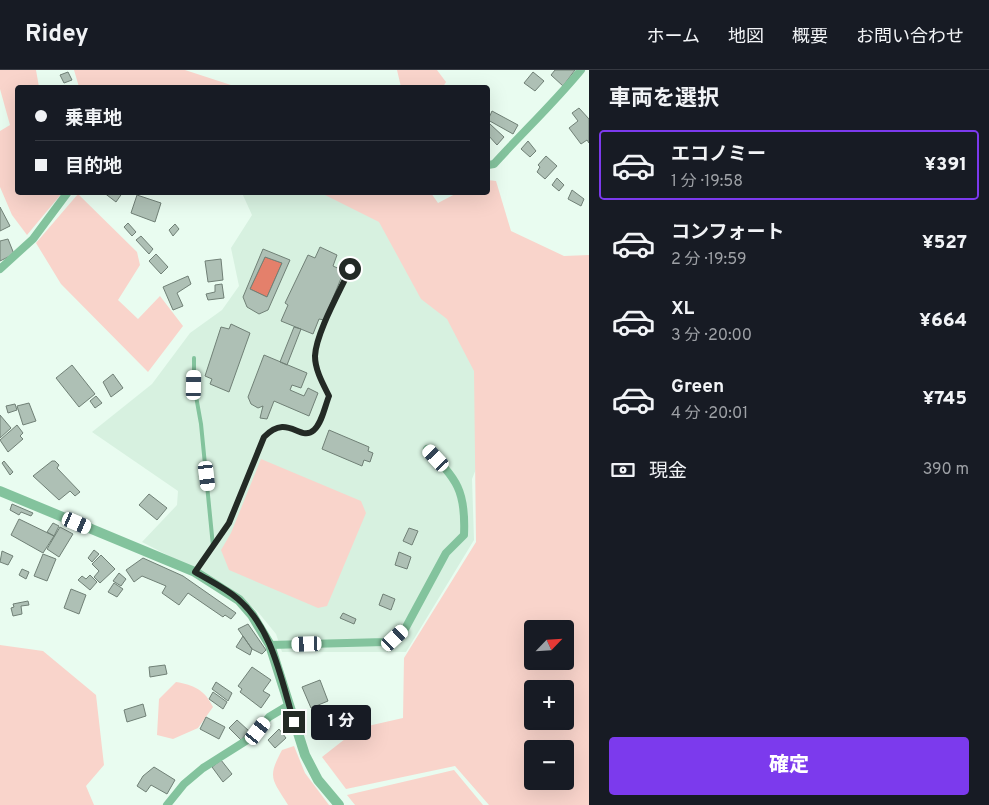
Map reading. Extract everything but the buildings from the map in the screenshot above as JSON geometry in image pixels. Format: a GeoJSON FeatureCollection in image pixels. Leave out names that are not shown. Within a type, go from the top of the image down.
{"type":"FeatureCollection","features":[{"type":"Feature","properties":{"kind":"street"},"geometry":{"type":"LineString","coordinates":[[490,165],[494,164],[524,130],[555,102],[581,70]]}},
{"type":"Feature","properties":{"kind":"street"},"geometry":{"type":"LineString","coordinates":[[0,269],[33,238],[66,195]]}},
{"type":"Feature","properties":{"kind":"street"},"geometry":{"type":"LineString","coordinates":[[270,645],[385,642],[395,638],[405,629],[446,553],[464,535],[462,494],[456,481],[428,449]]}},
{"type":"Feature","properties":{"kind":"street"},"geometry":{"type":"LineString","coordinates":[[0,490],[195,572],[239,600],[252,615],[270,645],[305,755],[318,780],[339,805]]}},
{"type":"Feature","properties":{"kind":"street"},"geometry":{"type":"LineString","coordinates":[[167,805],[184,784],[197,773],[252,737],[269,717],[289,705]]}},
{"type":"Feature","properties":{"kind":"lane"},"geometry":{"type":"LineString","coordinates":[[195,572],[229,523],[264,437],[272,428],[286,426],[304,434],[313,432],[318,426],[329,396],[318,376],[315,357],[318,341],[350,269]]}},
{"type":"Feature","properties":{"kind":"lane"},"geometry":{"type":"LineString","coordinates":[[194,358],[194,385],[201,424],[213,546]]}},
{"type":"Feature","properties":{"kind":"shaded area"},"geometry":{"type":"Polygon","coordinates":[[[0,70],[36,70],[39,85],[15,85],[15,195],[60,195],[27,235],[12,215],[0,187],[0,131],[10,125],[0,89],[0,70]]]}},
{"type":"Feature","properties":{"kind":"shaded area"},"geometry":{"type":"Polygon","coordinates":[[[74,70],[185,70],[231,85],[78,85],[74,70]]]}},
{"type":"Feature","properties":{"kind":"shaded area"},"geometry":{"type":"Polygon","coordinates":[[[397,70],[437,70],[446,82],[444,85],[401,85],[397,70]]]}},
{"type":"Feature","properties":{"kind":"shaded area"},"geometry":{"type":"Polygon","coordinates":[[[490,180],[496,181],[511,231],[564,256],[589,255],[589,805],[489,805],[455,766],[346,789],[322,757],[359,728],[403,718],[404,658],[476,542],[474,371],[447,319],[421,299],[379,222],[325,195],[432,195],[438,203],[453,195],[490,195],[490,180]]]}},
{"type":"Feature","properties":{"kind":"shaded area"},"geometry":{"type":"Polygon","coordinates":[[[79,195],[137,252],[140,265],[118,300],[138,319],[160,296],[183,326],[148,372],[61,284],[36,243],[79,195]]]}},
{"type":"Feature","properties":{"kind":"shaded area"},"geometry":{"type":"Polygon","coordinates":[[[243,195],[423,195],[511,381],[472,479],[474,540],[406,652],[282,652],[276,634],[258,612],[227,586],[142,542],[177,505],[178,491],[92,432],[152,384],[190,333],[222,310],[239,286],[231,248],[252,215],[243,195]]]}},
{"type":"Feature","properties":{"kind":"shaded area"},"geometry":{"type":"Polygon","coordinates":[[[265,257],[282,263],[267,297],[250,289],[265,257]]]}},
{"type":"Feature","properties":{"kind":"shaded area"},"geometry":{"type":"Polygon","coordinates":[[[261,459],[361,501],[366,513],[327,606],[318,608],[229,570],[221,550],[231,533],[261,459]]]}},
{"type":"Feature","properties":{"kind":"shaded area"},"geometry":{"type":"Polygon","coordinates":[[[0,645],[43,651],[96,695],[104,765],[86,786],[94,805],[0,805],[0,645]]]}},
{"type":"Feature","properties":{"kind":"shaded area"},"geometry":{"type":"Polygon","coordinates":[[[176,682],[203,692],[213,707],[198,728],[173,739],[157,735],[159,699],[176,682]]]}},
{"type":"Feature","properties":{"kind":"shaded area"},"geometry":{"type":"Polygon","coordinates":[[[294,746],[305,773],[329,805],[288,805],[275,784],[273,773],[277,759],[282,750],[294,746]]]}},
{"type":"Feature","properties":{"kind":"shaded area"},"geometry":{"type":"Polygon","coordinates":[[[454,770],[483,805],[355,805],[347,795],[454,770]]]}},
{"type":"Feature","properties":{"kind":"route"},"geometry":{"type":"LineString","coordinates":[[294,722],[270,645],[252,615],[239,600],[220,586],[195,572],[229,523],[264,437],[272,428],[286,426],[304,434],[313,432],[318,426],[329,396],[318,376],[315,357],[318,341],[350,269]]}}]}
